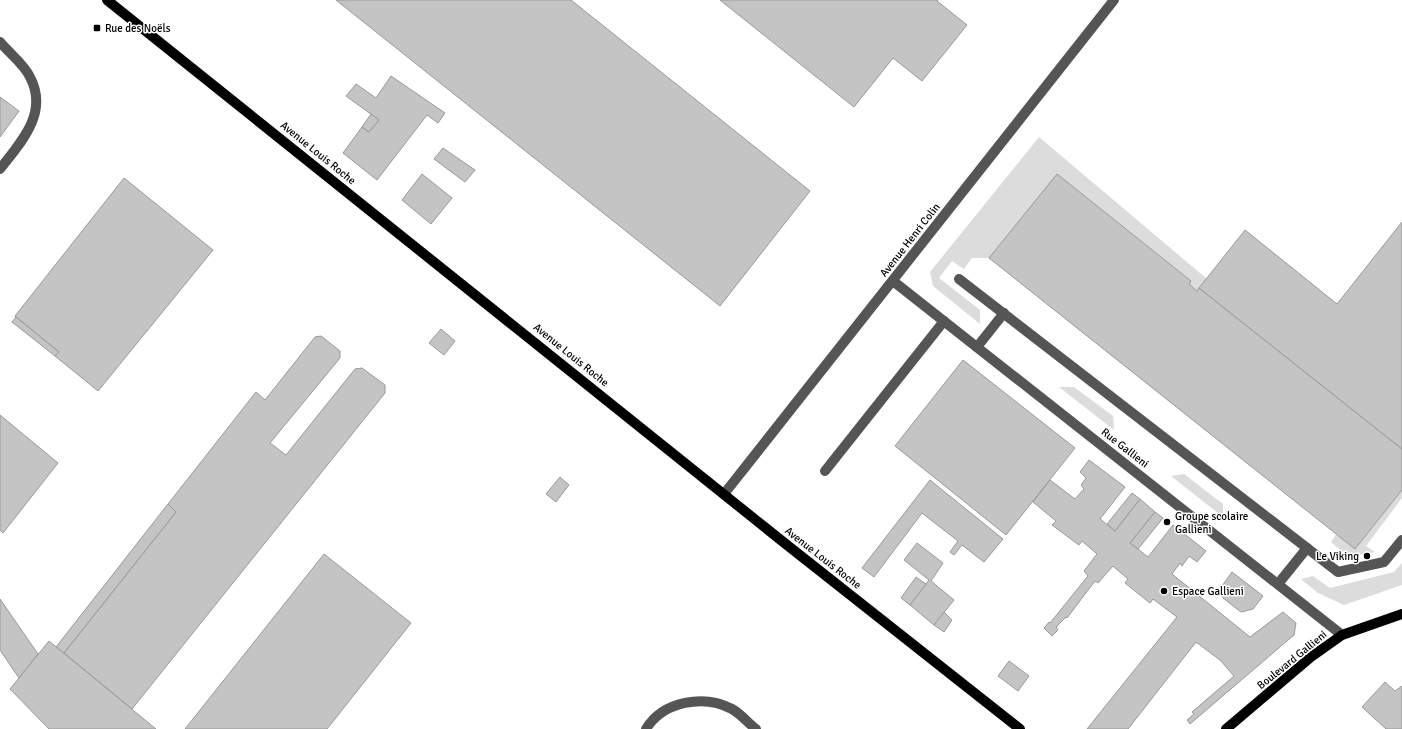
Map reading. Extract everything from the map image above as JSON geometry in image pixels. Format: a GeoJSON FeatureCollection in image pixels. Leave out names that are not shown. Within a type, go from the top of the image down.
{"type":"FeatureCollection","features":[{"type":"Feature","properties":{"kind":"main road","name":"Avenue Louis Roche"},"geometry":{"type":"LineString","coordinates":[[107,0],[1020,729]]}},
{"type":"Feature","properties":{"kind":"main road","name":"Boulevard Gallieni"},"geometry":{"type":"LineString","coordinates":[[1226,729],[1311,657],[1342,635],[1402,614]]}},
{"type":"Feature","properties":{"kind":"street","name":"Avenue Henri Colin"},"geometry":{"type":"LineString","coordinates":[[724,494],[1114,0]]}},
{"type":"Feature","properties":{"kind":"street"},"geometry":{"type":"LineString","coordinates":[[0,42],[30,76],[37,94],[36,115],[25,137],[0,170]]}},
{"type":"Feature","properties":{"kind":"street"},"geometry":{"type":"LineString","coordinates":[[960,279],[1338,572],[1384,562],[1402,540]]}},
{"type":"Feature","properties":{"kind":"street","name":"Rue Gallieni"},"geometry":{"type":"LineString","coordinates":[[893,281],[1342,635]]}},
{"type":"Feature","properties":{"kind":"street"},"geometry":{"type":"LineString","coordinates":[[977,347],[1004,313]]}},
{"type":"Feature","properties":{"kind":"street"},"geometry":{"type":"LineString","coordinates":[[825,471],[944,321]]}},
{"type":"Feature","properties":{"kind":"street"},"geometry":{"type":"LineString","coordinates":[[1278,584],[1307,548]]}},
{"type":"Feature","properties":{"kind":"street"},"geometry":{"type":"LineString","coordinates":[[646,729],[658,715],[674,706],[694,701],[713,702],[732,709],[756,729]]}},
{"type":"Feature","properties":{"kind":"shaded area"},"geometry":{"type":"Polygon","coordinates":[[[1039,137],[1207,279],[1197,291],[1189,284],[989,258],[972,258],[964,269],[952,261],[939,278],[980,310],[980,324],[933,286],[930,272],[1039,137]]]}},
{"type":"Feature","properties":{"kind":"shaded area"},"geometry":{"type":"Polygon","coordinates":[[[1059,387],[1074,387],[1113,416],[1114,430],[1059,387]]]}},
{"type":"Feature","properties":{"kind":"shaded area"},"geometry":{"type":"Polygon","coordinates":[[[1184,474],[1223,504],[1223,517],[1171,476],[1184,474]]]}},
{"type":"Feature","properties":{"kind":"shaded area"},"geometry":{"type":"Polygon","coordinates":[[[1402,490],[1402,498],[1366,546],[1375,552],[1349,557],[1331,542],[1336,534],[1355,549],[1402,490]]]}},
{"type":"Feature","properties":{"kind":"shaded area"},"geometry":{"type":"Polygon","coordinates":[[[1402,563],[1402,585],[1344,605],[1318,593],[1301,579],[1313,576],[1330,588],[1394,572],[1402,563]]]}},
{"type":"Feature","properties":{"kind":"building"},"geometry":{"type":"Polygon","coordinates":[[[336,0],[571,0],[810,191],[720,306],[336,0]]]}},
{"type":"Feature","properties":{"kind":"building"},"geometry":{"type":"Polygon","coordinates":[[[720,0],[938,0],[937,1],[967,25],[922,81],[893,58],[854,107],[720,0]]]}},
{"type":"Feature","properties":{"kind":"building"},"geometry":{"type":"Polygon","coordinates":[[[391,76],[445,113],[438,123],[427,115],[377,180],[343,153],[362,127],[369,132],[379,120],[346,96],[356,84],[376,98],[391,76]]]}},
{"type":"Feature","properties":{"kind":"building"},"geometry":{"type":"Polygon","coordinates":[[[0,97],[19,111],[0,137],[0,97]]]}},
{"type":"Feature","properties":{"kind":"building"},"geometry":{"type":"Polygon","coordinates":[[[371,114],[379,120],[369,132],[362,127],[371,114]]]}},
{"type":"Feature","properties":{"kind":"building"},"geometry":{"type":"Polygon","coordinates":[[[443,148],[475,170],[465,182],[434,159],[443,148]]]}},
{"type":"Feature","properties":{"kind":"building"},"geometry":{"type":"Polygon","coordinates":[[[422,174],[452,198],[431,224],[402,200],[422,174]]]}},
{"type":"Feature","properties":{"kind":"building"},"geometry":{"type":"Polygon","coordinates":[[[1057,174],[1191,281],[1189,284],[1197,291],[1199,288],[1402,449],[1402,490],[1355,549],[989,258],[1057,174]]]}},
{"type":"Feature","properties":{"kind":"building"},"geometry":{"type":"Polygon","coordinates":[[[124,178],[213,250],[98,391],[55,356],[59,352],[15,316],[124,178]]]}},
{"type":"Feature","properties":{"kind":"building"},"geometry":{"type":"Polygon","coordinates":[[[1402,222],[1402,449],[1199,288],[1245,230],[1337,304],[1402,222]]]}},
{"type":"Feature","properties":{"kind":"building"},"geometry":{"type":"Polygon","coordinates":[[[16,317],[59,352],[55,356],[12,322],[16,317]]]}},
{"type":"Feature","properties":{"kind":"building"},"geometry":{"type":"Polygon","coordinates":[[[441,329],[455,341],[444,355],[429,343],[441,329]]]}},
{"type":"Feature","properties":{"kind":"building"},"geometry":{"type":"Polygon","coordinates":[[[321,336],[340,351],[340,358],[270,443],[286,455],[355,369],[362,368],[385,385],[385,393],[132,709],[64,653],[176,512],[168,504],[256,392],[265,400],[315,337],[321,336]]]}},
{"type":"Feature","properties":{"kind":"building"},"geometry":{"type":"Polygon","coordinates":[[[963,360],[1075,448],[1006,535],[895,446],[963,360]]]}},
{"type":"Feature","properties":{"kind":"building"},"geometry":{"type":"Polygon","coordinates":[[[0,415],[58,463],[3,533],[0,530],[0,415]]]}},
{"type":"Feature","properties":{"kind":"building","name":"Espace Gallieni"},"geometry":{"type":"Polygon","coordinates":[[[1089,460],[1125,487],[1100,519],[1115,531],[1140,499],[1155,512],[1130,543],[1148,557],[1173,525],[1206,551],[1197,562],[1189,556],[1182,566],[1180,563],[1172,574],[1250,637],[1283,612],[1296,623],[1294,635],[1190,724],[1187,720],[1194,714],[1192,712],[1234,676],[1220,660],[1196,642],[1128,729],[1087,729],[1177,617],[1153,599],[1150,603],[1125,583],[1128,579],[1113,566],[1098,583],[1095,581],[1067,618],[1066,617],[1056,627],[1058,630],[1052,636],[1044,628],[1049,622],[1050,623],[1088,576],[1084,571],[1097,554],[1082,541],[1079,545],[1052,525],[1056,521],[1033,502],[1050,480],[1075,499],[1084,489],[1081,485],[1086,478],[1080,472],[1089,460]]]}},
{"type":"Feature","properties":{"kind":"building"},"geometry":{"type":"Polygon","coordinates":[[[560,477],[569,485],[556,502],[546,494],[560,477]]]}},
{"type":"Feature","properties":{"kind":"building"},"geometry":{"type":"Polygon","coordinates":[[[930,480],[1003,539],[984,562],[962,545],[954,555],[950,552],[958,541],[922,513],[874,577],[862,568],[930,480]]]}},
{"type":"Feature","properties":{"kind":"building"},"geometry":{"type":"Polygon","coordinates":[[[1132,493],[1140,499],[1115,531],[1107,524],[1132,493]]]}},
{"type":"Feature","properties":{"kind":"building"},"geometry":{"type":"Polygon","coordinates":[[[168,504],[176,512],[64,653],[56,647],[168,504]]]}},
{"type":"Feature","properties":{"kind":"building"},"geometry":{"type":"Polygon","coordinates":[[[1155,512],[1163,518],[1138,549],[1130,543],[1155,512]]]}},
{"type":"Feature","properties":{"kind":"building"},"geometry":{"type":"Polygon","coordinates":[[[917,543],[943,563],[931,581],[954,600],[934,625],[910,605],[929,580],[904,560],[917,543]]]}},
{"type":"Feature","properties":{"kind":"building"},"geometry":{"type":"Polygon","coordinates":[[[324,554],[411,623],[327,729],[185,729],[324,554]]]}},
{"type":"Feature","properties":{"kind":"building"},"geometry":{"type":"Polygon","coordinates":[[[1232,572],[1263,596],[1253,609],[1241,612],[1223,598],[1222,586],[1232,572]]]}},
{"type":"Feature","properties":{"kind":"building"},"geometry":{"type":"Polygon","coordinates":[[[916,577],[926,584],[910,605],[901,598],[916,577]]]}},
{"type":"Feature","properties":{"kind":"building"},"geometry":{"type":"Polygon","coordinates":[[[0,599],[38,654],[19,678],[0,650],[0,599]]]}},
{"type":"Feature","properties":{"kind":"building"},"geometry":{"type":"Polygon","coordinates":[[[944,612],[952,620],[944,632],[934,625],[944,612]]]}},
{"type":"Feature","properties":{"kind":"building"},"geometry":{"type":"Polygon","coordinates":[[[49,641],[156,729],[49,729],[10,689],[49,641]]]}},
{"type":"Feature","properties":{"kind":"building"},"geometry":{"type":"Polygon","coordinates":[[[1009,661],[1029,676],[1018,691],[998,676],[1009,661]]]}},
{"type":"Feature","properties":{"kind":"building"},"geometry":{"type":"Polygon","coordinates":[[[1385,682],[1395,691],[1402,686],[1402,729],[1386,729],[1362,707],[1385,682]]]}},
{"type":"Feature","properties":{"kind":"place","name":"Rue des Noëls"},"geometry":{"type":"Point","coordinates":[97,28]}},
{"type":"Feature","properties":{"kind":"place","name":"Groupe scolaire Gallieni"},"geometry":{"type":"Point","coordinates":[1167,522]}},
{"type":"Feature","properties":{"kind":"place","name":"Le Viking"},"geometry":{"type":"Point","coordinates":[1367,556]}},
{"type":"Feature","properties":{"kind":"place","name":"Espace Gallieni"},"geometry":{"type":"Point","coordinates":[1164,591]}}]}
